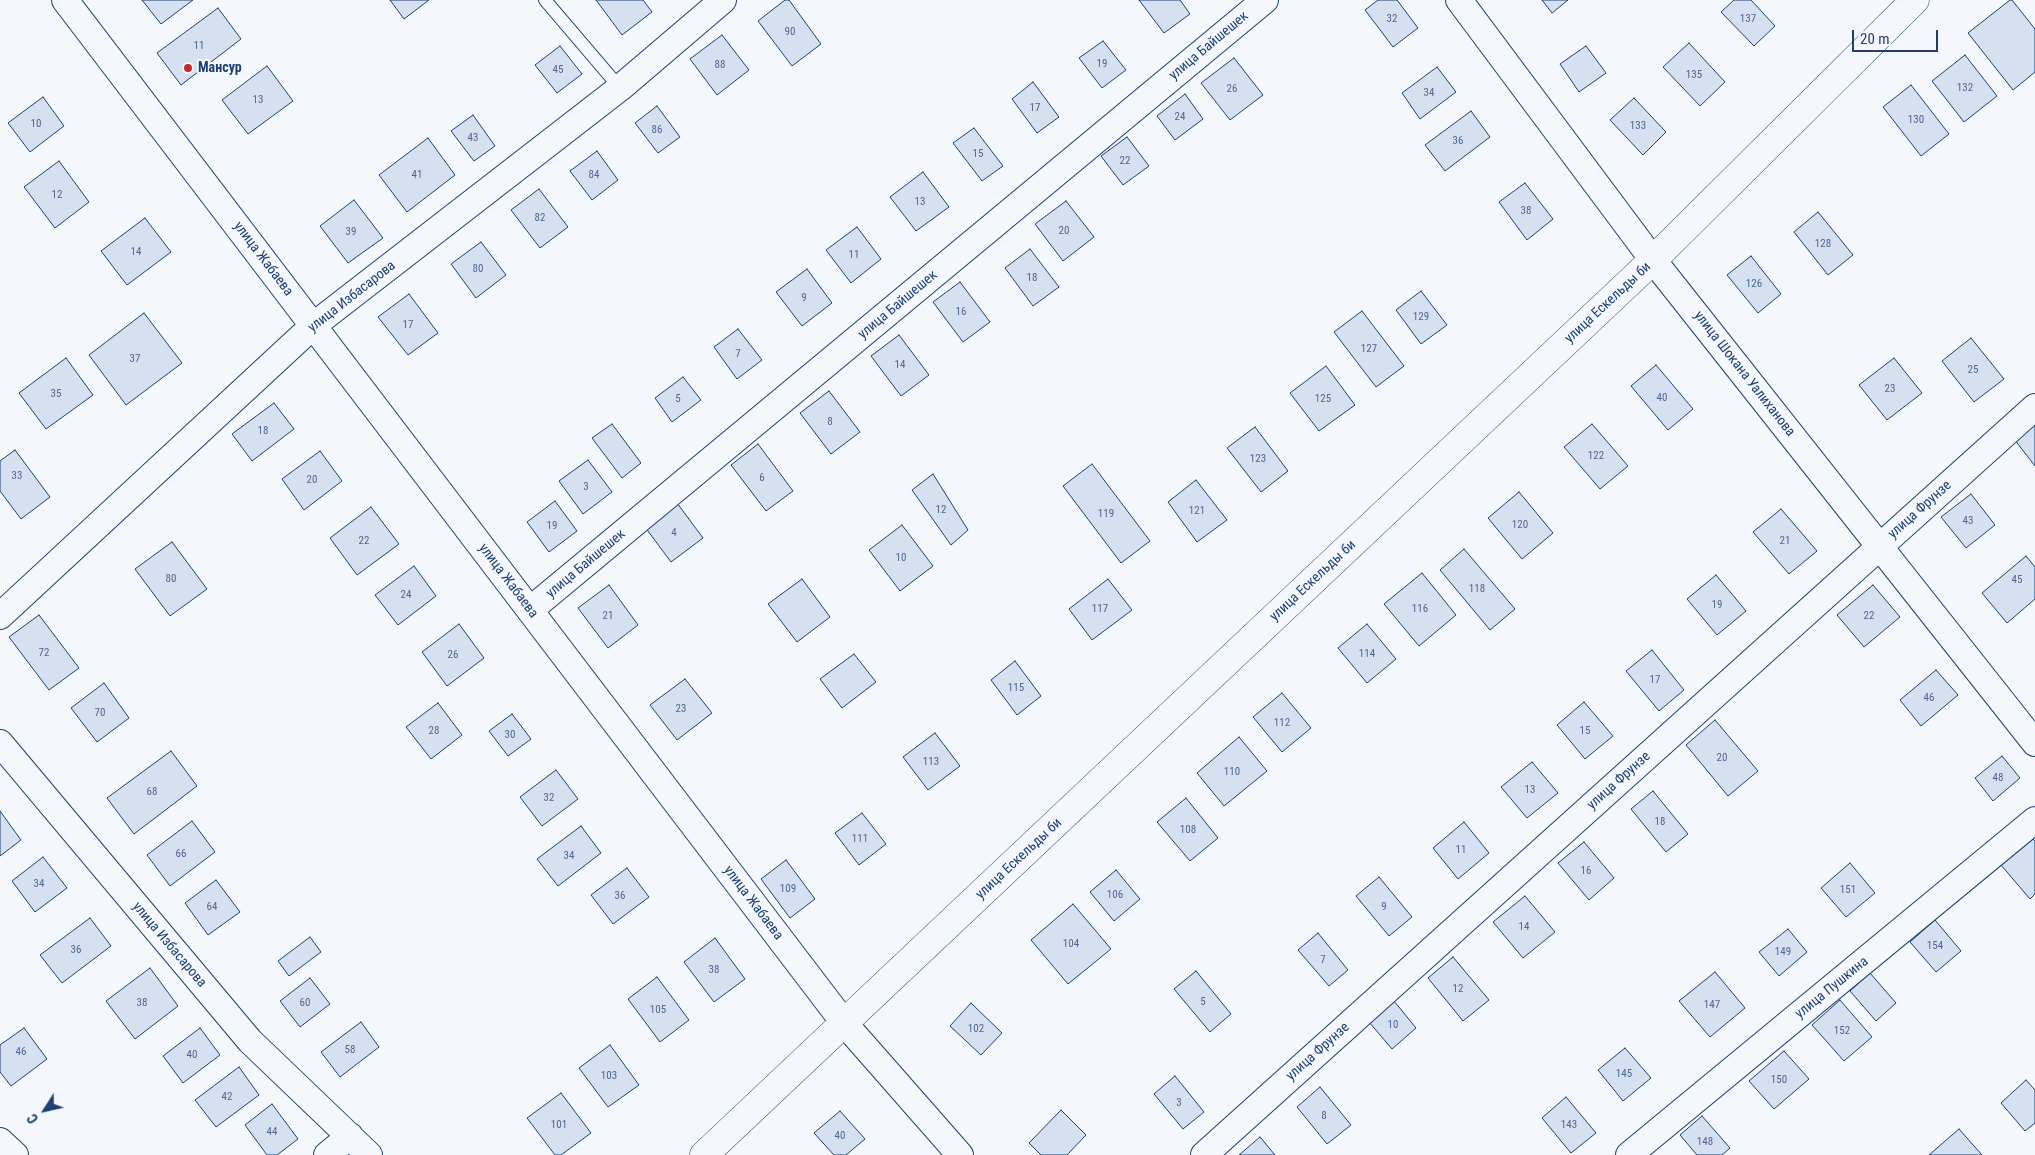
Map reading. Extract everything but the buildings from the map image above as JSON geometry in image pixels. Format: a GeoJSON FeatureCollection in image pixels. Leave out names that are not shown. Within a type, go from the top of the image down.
{"type":"FeatureCollection","features":[{"type":"Feature","properties":{"kind":"street","name":"улица Жабаева"},"geometry":{"type":"LineString","coordinates":[[65,0],[845,1024],[960,1155]]}},
{"type":"Feature","properties":{"kind":"street","name":"улица Избасарова"},"geometry":{"type":"LineString","coordinates":[[0,616],[314,325],[620,88],[723,0]]}},
{"type":"Feature","properties":{"kind":"street","name":"улица Байшешек"},"geometry":{"type":"LineString","coordinates":[[530,610],[1265,0]]}},
{"type":"Feature","properties":{"kind":"street","name":"улица Шокана Уалиханова"},"geometry":{"type":"LineString","coordinates":[[1459,0],[1653,260],[2035,743]]}},
{"type":"Feature","properties":{"kind":"street","name":"улица Ескельды би"},"geometry":{"type":"LineString","coordinates":[[704,1155],[1653,260],[1915,0]]}},
{"type":"Feature","properties":{"kind":"street","name":"улица Фрунзе"},"geometry":{"type":"LineString","coordinates":[[1204,1155],[2035,408]]}},
{"type":"Feature","properties":{"kind":"street","name":"улица Избасарова"},"geometry":{"type":"LineString","coordinates":[[0,743],[250,1041],[370,1155]]}},
{"type":"Feature","properties":{"kind":"street","name":"улица Пушкина"},"geometry":{"type":"LineString","coordinates":[[1629,1155],[2035,820]]}},
{"type":"Feature","properties":{"kind":"street"},"geometry":{"type":"LineString","coordinates":[[327,1155],[350,1136]]}},
{"type":"Feature","properties":{"kind":"street"},"geometry":{"type":"LineString","coordinates":[[0,1141],[15,1155]]}},
{"type":"Feature","properties":{"kind":"lane"},"geometry":{"type":"LineString","coordinates":[[545,0],[620,88]]}},
{"type":"Feature","properties":{"kind":"place","name":"Мансур"},"geometry":{"type":"Point","coordinates":[188,68]}}]}
